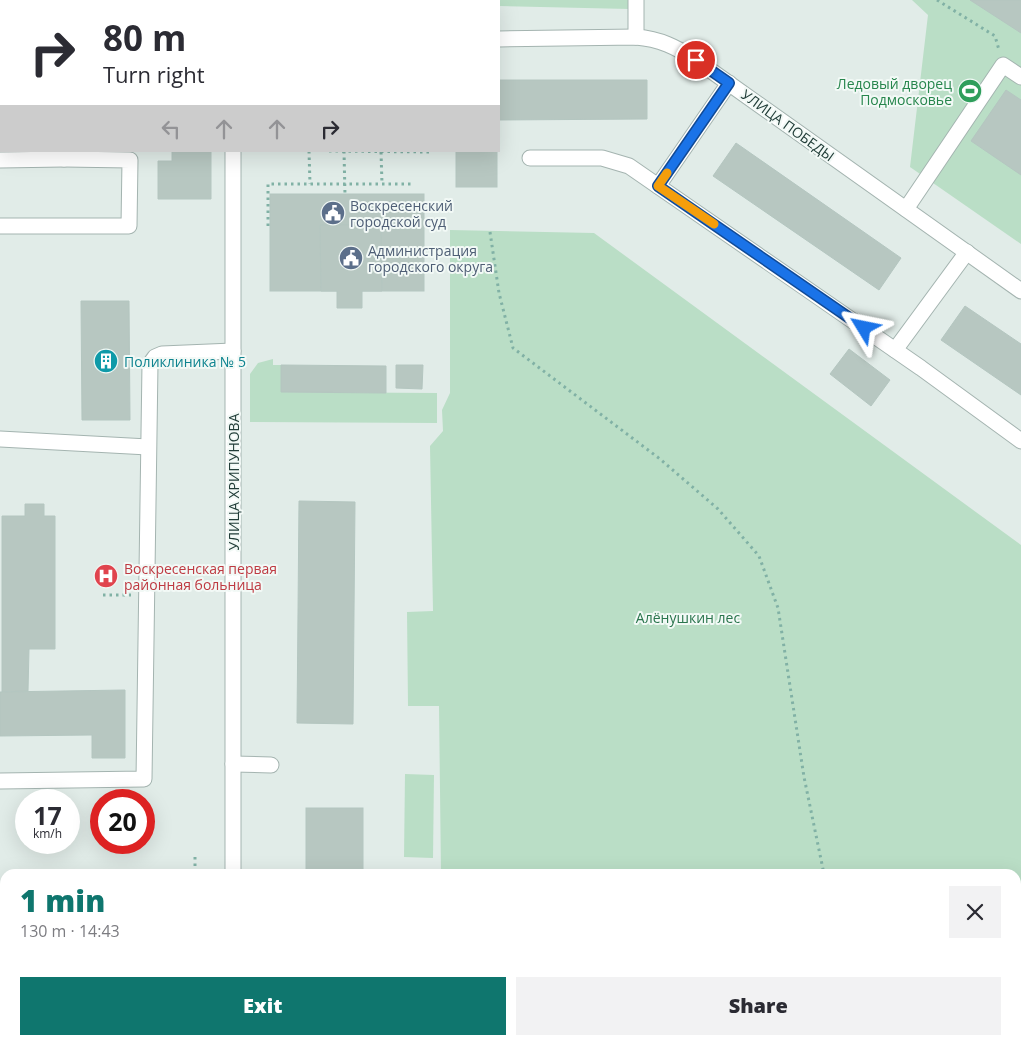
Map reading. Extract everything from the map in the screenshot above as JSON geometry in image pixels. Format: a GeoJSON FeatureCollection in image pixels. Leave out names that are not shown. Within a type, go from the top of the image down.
{"type":"FeatureCollection","features":[{"type":"Feature","properties":{"kind":"street"},"geometry":{"type":"LineString","coordinates":[[636,0],[636,37]]}},
{"type":"Feature","properties":{"kind":"street","name":"УЛИЦА ПОБЕДЫ"},"geometry":{"type":"LineString","coordinates":[[500,39],[636,37],[670,44],[729,83],[1021,291]]}},
{"type":"Feature","properties":{"kind":"street"},"geometry":{"type":"LineString","coordinates":[[906,209],[1003,65],[1021,77]]}},
{"type":"Feature","properties":{"kind":"street"},"geometry":{"type":"LineString","coordinates":[[658,186],[729,83]]}},
{"type":"Feature","properties":{"kind":"street","name":"УЛИЦА ХРИПУНОВА"},"geometry":{"type":"LineString","coordinates":[[233,152],[233,869]]}},
{"type":"Feature","properties":{"kind":"street"},"geometry":{"type":"LineString","coordinates":[[0,160],[64,155],[130,160],[129,226],[0,226]]}},
{"type":"Feature","properties":{"kind":"street"},"geometry":{"type":"LineString","coordinates":[[530,158],[602,158],[628,166],[895,350],[1021,441]]}},
{"type":"Feature","properties":{"kind":"street"},"geometry":{"type":"LineString","coordinates":[[895,350],[966,252]]}},
{"type":"Feature","properties":{"kind":"street"},"geometry":{"type":"LineString","coordinates":[[0,781],[144,779],[150,369],[155,357],[175,352],[233,351]]}},
{"type":"Feature","properties":{"kind":"street"},"geometry":{"type":"LineString","coordinates":[[0,439],[148,446]]}},
{"type":"Feature","properties":{"kind":"street"},"geometry":{"type":"LineString","coordinates":[[233,764],[271,765]]}},
{"type":"Feature","properties":{"kind":"path"},"geometry":{"type":"LineString","coordinates":[[937,0],[995,36],[1003,65]]}},
{"type":"Feature","properties":{"kind":"path"},"geometry":{"type":"LineString","coordinates":[[309,152],[310,184]]}},
{"type":"Feature","properties":{"kind":"path"},"geometry":{"type":"LineString","coordinates":[[344,152],[345,195]]}},
{"type":"Feature","properties":{"kind":"path"},"geometry":{"type":"LineString","coordinates":[[382,184],[381,152],[431,152]]}},
{"type":"Feature","properties":{"kind":"path"},"geometry":{"type":"LineString","coordinates":[[268,226],[268,184],[413,184]]}},
{"type":"Feature","properties":{"kind":"path"},"geometry":{"type":"LineString","coordinates":[[490,232],[498,293],[513,348],[660,459],[718,509],[759,556],[778,608],[804,777],[823,869]]}},
{"type":"Feature","properties":{"kind":"path"},"geometry":{"type":"LineString","coordinates":[[103,595],[146,596]]}},
{"type":"Feature","properties":{"kind":"path"},"geometry":{"type":"LineString","coordinates":[[195,857],[195,869]]}},
{"type":"Feature","properties":{"kind":"green space"},"geometry":{"type":"Polygon","coordinates":[[[500,0],[629,0],[629,9],[500,6],[500,0]]]}},
{"type":"Feature","properties":{"kind":"green space","name":"Ледовый дворец Подмосковье"},"geometry":{"type":"Polygon","coordinates":[[[912,0],[1021,0],[1021,244],[910,167],[928,15],[912,0]]]}},
{"type":"Feature","properties":{"kind":"green space","name":"Алёнушкин лес"},"geometry":{"type":"Polygon","coordinates":[[[450,230],[594,233],[1021,545],[1021,869],[441,869],[439,706],[408,706],[407,612],[433,611],[430,446],[443,431],[442,410],[450,393],[450,230]]]}},
{"type":"Feature","properties":{"kind":"green space"},"geometry":{"type":"Polygon","coordinates":[[[273,359],[273,365],[281,365],[281,392],[437,393],[437,423],[250,422],[250,374],[258,363],[273,359]]]}},
{"type":"Feature","properties":{"kind":"green space"},"geometry":{"type":"Polygon","coordinates":[[[405,774],[434,775],[433,858],[404,857],[405,774]]]}},
{"type":"Feature","properties":{"kind":"building"},"geometry":{"type":"Polygon","coordinates":[[[970,0],[1021,0],[1021,33],[970,0]]]}},
{"type":"Feature","properties":{"kind":"building"},"geometry":{"type":"Polygon","coordinates":[[[500,80],[647,80],[647,119],[500,120],[500,80]]]}},
{"type":"Feature","properties":{"kind":"building"},"geometry":{"type":"Polygon","coordinates":[[[1006,90],[1021,100],[1021,175],[971,141],[1006,90]]]}},
{"type":"Feature","properties":{"kind":"building"},"geometry":{"type":"Polygon","coordinates":[[[736,143],[901,258],[879,290],[713,176],[736,143]]]}},
{"type":"Feature","properties":{"kind":"building"},"geometry":{"type":"Polygon","coordinates":[[[172,152],[211,152],[211,199],[158,199],[158,161],[172,161],[172,152]]]}},
{"type":"Feature","properties":{"kind":"building"},"geometry":{"type":"Polygon","coordinates":[[[456,152],[497,152],[497,187],[456,187],[456,152]]]}},
{"type":"Feature","properties":{"kind":"building"},"geometry":{"type":"Polygon","coordinates":[[[270,194],[424,194],[424,291],[270,291],[270,194]]]}},
{"type":"Feature","properties":{"kind":"building","name":"Администрация городского округа"},"geometry":{"type":"Polygon","coordinates":[[[381,224],[382,291],[362,291],[362,308],[337,308],[337,291],[321,291],[320,225],[381,224]]]}},
{"type":"Feature","properties":{"kind":"building","name":"Поликлиника № 5"},"geometry":{"type":"Polygon","coordinates":[[[81,301],[129,301],[130,420],[82,420],[81,301]]]}},
{"type":"Feature","properties":{"kind":"building"},"geometry":{"type":"Polygon","coordinates":[[[965,306],[1021,344],[1021,395],[941,340],[965,306]]]}},
{"type":"Feature","properties":{"kind":"building"},"geometry":{"type":"Polygon","coordinates":[[[849,349],[890,380],[871,406],[830,374],[849,349]]]}},
{"type":"Feature","properties":{"kind":"building"},"geometry":{"type":"Polygon","coordinates":[[[281,365],[386,366],[386,393],[281,392],[281,365]]]}},
{"type":"Feature","properties":{"kind":"building"},"geometry":{"type":"Polygon","coordinates":[[[396,365],[423,365],[422,389],[396,388],[396,365]]]}},
{"type":"Feature","properties":{"kind":"building"},"geometry":{"type":"Polygon","coordinates":[[[299,501],[355,502],[353,724],[297,723],[299,501]]]}},
{"type":"Feature","properties":{"kind":"building"},"geometry":{"type":"Polygon","coordinates":[[[25,504],[44,504],[44,516],[55,516],[55,649],[29,649],[28,691],[2,692],[2,516],[25,516],[25,504]]]}},
{"type":"Feature","properties":{"kind":"building"},"geometry":{"type":"Polygon","coordinates":[[[125,690],[125,758],[92,758],[92,735],[0,736],[0,692],[125,690]]]}},
{"type":"Feature","properties":{"kind":"building"},"geometry":{"type":"Polygon","coordinates":[[[306,808],[363,808],[363,869],[306,869],[306,808]]]}},
{"type":"Feature","properties":{"kind":"slow traffic"},"geometry":{"type":"LineString","coordinates":[[667,173],[658,186],[714,224]]}},
{"type":"Feature","properties":{"kind":"place","name":"Ледовый дворец Подмосковье"},"geometry":{"type":"Point","coordinates":[970,91]}},
{"type":"Feature","properties":{"kind":"place","name":"Воскресенский городской суд"},"geometry":{"type":"Point","coordinates":[333,213]}},
{"type":"Feature","properties":{"kind":"place","name":"Администрация городского округа"},"geometry":{"type":"Point","coordinates":[351,258]}},
{"type":"Feature","properties":{"kind":"place","name":"Поликлиника № 5"},"geometry":{"type":"Point","coordinates":[106,361]}},
{"type":"Feature","properties":{"kind":"place","name":"Воскресенская первая районная больница"},"geometry":{"type":"Point","coordinates":[106,576]}},
{"type":"Feature","properties":{"kind":"route"},"geometry":{"type":"LineString","coordinates":[[696,60],[729,83],[658,186],[864,328]]}}]}
